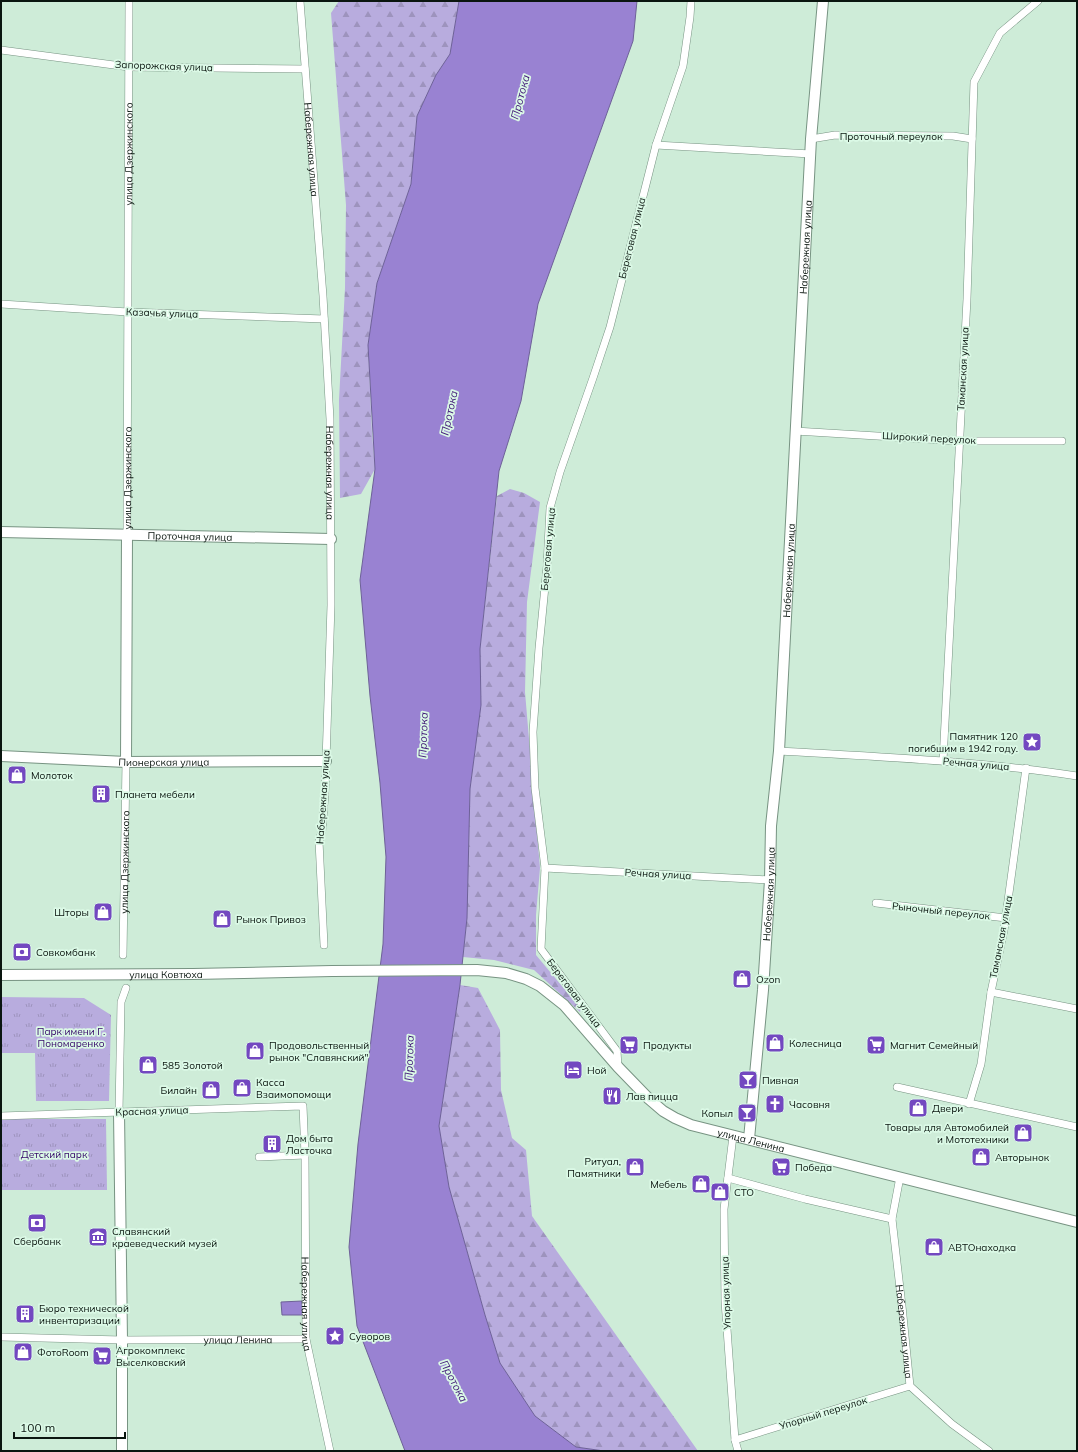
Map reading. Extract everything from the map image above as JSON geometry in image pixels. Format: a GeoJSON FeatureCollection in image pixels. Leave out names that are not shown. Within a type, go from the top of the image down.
{"type":"FeatureCollection","features":[{"type":"Feature","properties":{"kind":"street","name":"улица Дзержинского"},"geometry":{"type":"LineString","coordinates":[[123,955],[126,762],[129,1]]}},
{"type":"Feature","properties":{"kind":"street","name":"Набережная улица"},"geometry":{"type":"LineString","coordinates":[[300,1],[330,419],[331,605],[326,761],[322,831],[318,841],[324,945]]}},
{"type":"Feature","properties":{"kind":"street","name":"Береговая улица"},"geometry":{"type":"LineString","coordinates":[[618,1068],[617,1051],[541,949],[545,868],[535,788],[533,732],[547,566],[550,508],[560,472],[610,326],[656,145],[683,66],[691,1]]}},
{"type":"Feature","properties":{"kind":"street","name":"Набережная улица"},"geometry":{"type":"LineString","coordinates":[[749,1140],[770,880],[771,826],[779,751],[810,154],[823,1]]}},
{"type":"Feature","properties":{"kind":"street","name":"Таманская улица"},"geometry":{"type":"LineString","coordinates":[[942,761],[967,299],[974,82],[1000,33],[1038,1]]}},
{"type":"Feature","properties":{"kind":"street","name":"Запорожская улица"},"geometry":{"type":"LineString","coordinates":[[1,50],[129,67],[305,70]]}},
{"type":"Feature","properties":{"kind":"street","name":"Проточный переулок"},"geometry":{"type":"LineString","coordinates":[[811,139],[835,135],[953,136],[972,139]]}},
{"type":"Feature","properties":{"kind":"street"},"geometry":{"type":"LineString","coordinates":[[656,145],[810,154]]}},
{"type":"Feature","properties":{"kind":"street","name":"Казачья улица"},"geometry":{"type":"LineString","coordinates":[[1,304],[128,312],[324,319]]}},
{"type":"Feature","properties":{"kind":"street","name":"Широкий переулок"},"geometry":{"type":"LineString","coordinates":[[795,431],[959,441],[1062,441]]}},
{"type":"Feature","properties":{"kind":"street","name":"Проточная улица"},"geometry":{"type":"LineString","coordinates":[[1,532],[331,539]]}},
{"type":"Feature","properties":{"kind":"street","name":"Речная улица"},"geometry":{"type":"LineString","coordinates":[[779,751],[942,761],[1026,768],[1077,776]]}},
{"type":"Feature","properties":{"kind":"street","name":"Пионерская улица"},"geometry":{"type":"LineString","coordinates":[[1,756],[126,762],[326,761]]}},
{"type":"Feature","properties":{"kind":"street","name":"Таманская улица"},"geometry":{"type":"LineString","coordinates":[[969,1104],[981,1064],[990,992],[1006,918],[1026,768]]}},
{"type":"Feature","properties":{"kind":"street","name":"Речная улица"},"geometry":{"type":"LineString","coordinates":[[545,868],[770,880]]}},
{"type":"Feature","properties":{"kind":"street","name":"Рыночный переулок"},"geometry":{"type":"LineString","coordinates":[[876,903],[1006,918]]}},
{"type":"Feature","properties":{"kind":"street","name":"улица Ленина"},"geometry":{"type":"LineString","coordinates":[[477,970],[506,972],[540,986],[564,1005],[618,1068],[649,1099],[663,1111],[691,1125],[1077,1222]]}},
{"type":"Feature","properties":{"kind":"street","name":"улица Ковтюха"},"geometry":{"type":"LineString","coordinates":[[1,975],[477,970]]}},
{"type":"Feature","properties":{"kind":"street"},"geometry":{"type":"LineString","coordinates":[[122,1451],[119,1112],[120,1002],[126,988]]}},
{"type":"Feature","properties":{"kind":"street"},"geometry":{"type":"LineString","coordinates":[[990,992],[1077,1009]]}},
{"type":"Feature","properties":{"kind":"street"},"geometry":{"type":"LineString","coordinates":[[896,1088],[1077,1127]]}},
{"type":"Feature","properties":{"kind":"street","name":"Набережная улица"},"geometry":{"type":"LineString","coordinates":[[302,1106],[305,1155],[306,1339],[330,1451]]}},
{"type":"Feature","properties":{"kind":"street","name":"Красная улица"},"geometry":{"type":"LineString","coordinates":[[1,1116],[302,1106]]}},
{"type":"Feature","properties":{"kind":"street","name":"Упорная улица"},"geometry":{"type":"LineString","coordinates":[[733,1136],[724,1210],[725,1301],[735,1440],[738,1451]]}},
{"type":"Feature","properties":{"kind":"street"},"geometry":{"type":"LineString","coordinates":[[260,1158],[305,1155]]}},
{"type":"Feature","properties":{"kind":"street","name":"Набережная улица"},"geometry":{"type":"LineString","coordinates":[[900,1177],[892,1220],[910,1386],[952,1424],[989,1451]]}},
{"type":"Feature","properties":{"kind":"street"},"geometry":{"type":"LineString","coordinates":[[728,1178],[805,1199],[892,1220]]}},
{"type":"Feature","properties":{"kind":"street","name":"улица Ленина"},"geometry":{"type":"LineString","coordinates":[[1,1337],[122,1340],[306,1339]]}},
{"type":"Feature","properties":{"kind":"street","name":"Упорный переулок"},"geometry":{"type":"LineString","coordinates":[[735,1440],[910,1386]]}},
{"type":"Feature","properties":{"kind":"green space"},"geometry":{"type":"Polygon","coordinates":[[[339,1],[459,1],[450,54],[436,75],[417,116],[411,184],[377,283],[368,345],[375,469],[361,494],[340,498],[339,400],[345,288],[346,205],[331,13],[339,1]]]}},
{"type":"Feature","properties":{"kind":"green space"},"geometry":{"type":"Polygon","coordinates":[[[510,489],[524,493],[540,502],[527,602],[525,692],[540,868],[536,915],[536,955],[581,1009],[580,1012],[534,970],[494,960],[463,957],[467,918],[470,789],[481,704],[480,649],[497,496],[510,489]]]}},
{"type":"Feature","properties":{"kind":"green space"},"geometry":{"type":"Polygon","coordinates":[[[460,985],[478,988],[500,1030],[501,1090],[512,1138],[526,1150],[532,1216],[698,1451],[604,1451],[576,1447],[535,1416],[500,1363],[449,1187],[439,1126],[460,985]]]}},
{"type":"Feature","properties":{"kind":"green space","name":"Парк имени Г. Пономаренко"},"geometry":{"type":"Polygon","coordinates":[[[1,997],[84,998],[111,1015],[109,1101],[36,1101],[35,1053],[1,1053],[1,997]]]}},
{"type":"Feature","properties":{"kind":"green space","name":"Детский парк"},"geometry":{"type":"Polygon","coordinates":[[[1,1119],[106,1119],[107,1190],[1,1190],[1,1119]]]}},
{"type":"Feature","properties":{"kind":"water","name":"Протока"},"geometry":{"type":"Polygon","coordinates":[[[459,1],[637,1],[633,41],[538,304],[521,401],[499,471],[480,649],[481,705],[470,789],[467,918],[460,985],[439,1126],[449,1187],[500,1363],[535,1416],[576,1447],[604,1451],[405,1451],[357,1326],[349,1247],[358,1144],[383,944],[386,857],[360,580],[375,469],[368,345],[377,283],[411,184],[417,116],[436,75],[450,54],[459,1]]]}},
{"type":"Feature","properties":{"kind":"water"},"geometry":{"type":"Polygon","coordinates":[[[302,1301],[303,1315],[282,1315],[281,1302],[302,1301]]]}},
{"type":"Feature","properties":{"kind":"place","name":"Памятник 120 погибшим в 1942 году."},"geometry":{"type":"Point","coordinates":[1032,742]}},
{"type":"Feature","properties":{"kind":"place","name":"Молоток"},"geometry":{"type":"Point","coordinates":[17,775]}},
{"type":"Feature","properties":{"kind":"place","name":"Планета мебели"},"geometry":{"type":"Point","coordinates":[101,794]}},
{"type":"Feature","properties":{"kind":"place","name":"Шторы"},"geometry":{"type":"Point","coordinates":[103,912]}},
{"type":"Feature","properties":{"kind":"place","name":"Рынок Привоз"},"geometry":{"type":"Point","coordinates":[222,919]}},
{"type":"Feature","properties":{"kind":"place","name":"Совкомбанк"},"geometry":{"type":"Point","coordinates":[22,952]}},
{"type":"Feature","properties":{"kind":"place","name":"Ozon"},"geometry":{"type":"Point","coordinates":[742,979]}},
{"type":"Feature","properties":{"kind":"place","name":"Колесница"},"geometry":{"type":"Point","coordinates":[775,1043]}},
{"type":"Feature","properties":{"kind":"place","name":"Продукты"},"geometry":{"type":"Point","coordinates":[629,1045]}},
{"type":"Feature","properties":{"kind":"place","name":"Магнит Семейный"},"geometry":{"type":"Point","coordinates":[876,1045]}},
{"type":"Feature","properties":{"kind":"place","name":"Продовольственный рынок \"Славянский\""},"geometry":{"type":"Point","coordinates":[255,1051]}},
{"type":"Feature","properties":{"kind":"place","name":"585 Золотой"},"geometry":{"type":"Point","coordinates":[148,1065]}},
{"type":"Feature","properties":{"kind":"place","name":"Ной"},"geometry":{"type":"Point","coordinates":[573,1070]}},
{"type":"Feature","properties":{"kind":"place","name":"Пивная"},"geometry":{"type":"Point","coordinates":[748,1080]}},
{"type":"Feature","properties":{"kind":"place","name":"Касса Взаимопомощи"},"geometry":{"type":"Point","coordinates":[242,1088]}},
{"type":"Feature","properties":{"kind":"place","name":"Билайн"},"geometry":{"type":"Point","coordinates":[211,1090]}},
{"type":"Feature","properties":{"kind":"place","name":"Лав пицца"},"geometry":{"type":"Point","coordinates":[612,1096]}},
{"type":"Feature","properties":{"kind":"place","name":"Часовня"},"geometry":{"type":"Point","coordinates":[775,1104]}},
{"type":"Feature","properties":{"kind":"place","name":"Двери"},"geometry":{"type":"Point","coordinates":[918,1108]}},
{"type":"Feature","properties":{"kind":"place","name":"Копыл"},"geometry":{"type":"Point","coordinates":[747,1113]}},
{"type":"Feature","properties":{"kind":"place","name":"Товары для Автомобилей и Мототехники"},"geometry":{"type":"Point","coordinates":[1023,1133]}},
{"type":"Feature","properties":{"kind":"place","name":"Дом быта Ласточка"},"geometry":{"type":"Point","coordinates":[272,1144]}},
{"type":"Feature","properties":{"kind":"place","name":"Авторынок"},"geometry":{"type":"Point","coordinates":[981,1157]}},
{"type":"Feature","properties":{"kind":"place","name":"Ритуал, Памятники"},"geometry":{"type":"Point","coordinates":[635,1167]}},
{"type":"Feature","properties":{"kind":"place","name":"Победа"},"geometry":{"type":"Point","coordinates":[781,1167]}},
{"type":"Feature","properties":{"kind":"place","name":"Мебель"},"geometry":{"type":"Point","coordinates":[701,1184]}},
{"type":"Feature","properties":{"kind":"place","name":"СТО"},"geometry":{"type":"Point","coordinates":[720,1192]}},
{"type":"Feature","properties":{"kind":"place","name":"Сбербанк"},"geometry":{"type":"Point","coordinates":[37,1223]}},
{"type":"Feature","properties":{"kind":"place","name":"Славянский краеведческий музей"},"geometry":{"type":"Point","coordinates":[98,1237]}},
{"type":"Feature","properties":{"kind":"place","name":"АВТОнаходка"},"geometry":{"type":"Point","coordinates":[934,1247]}},
{"type":"Feature","properties":{"kind":"place","name":"Бюро технической инвентаризации"},"geometry":{"type":"Point","coordinates":[25,1314]}},
{"type":"Feature","properties":{"kind":"place","name":"Суворов"},"geometry":{"type":"Point","coordinates":[335,1336]}},
{"type":"Feature","properties":{"kind":"place","name":"ФотоRoom"},"geometry":{"type":"Point","coordinates":[23,1352]}},
{"type":"Feature","properties":{"kind":"place","name":"Агрокомплекс Выселковский"},"geometry":{"type":"Point","coordinates":[102,1356]}}]}
